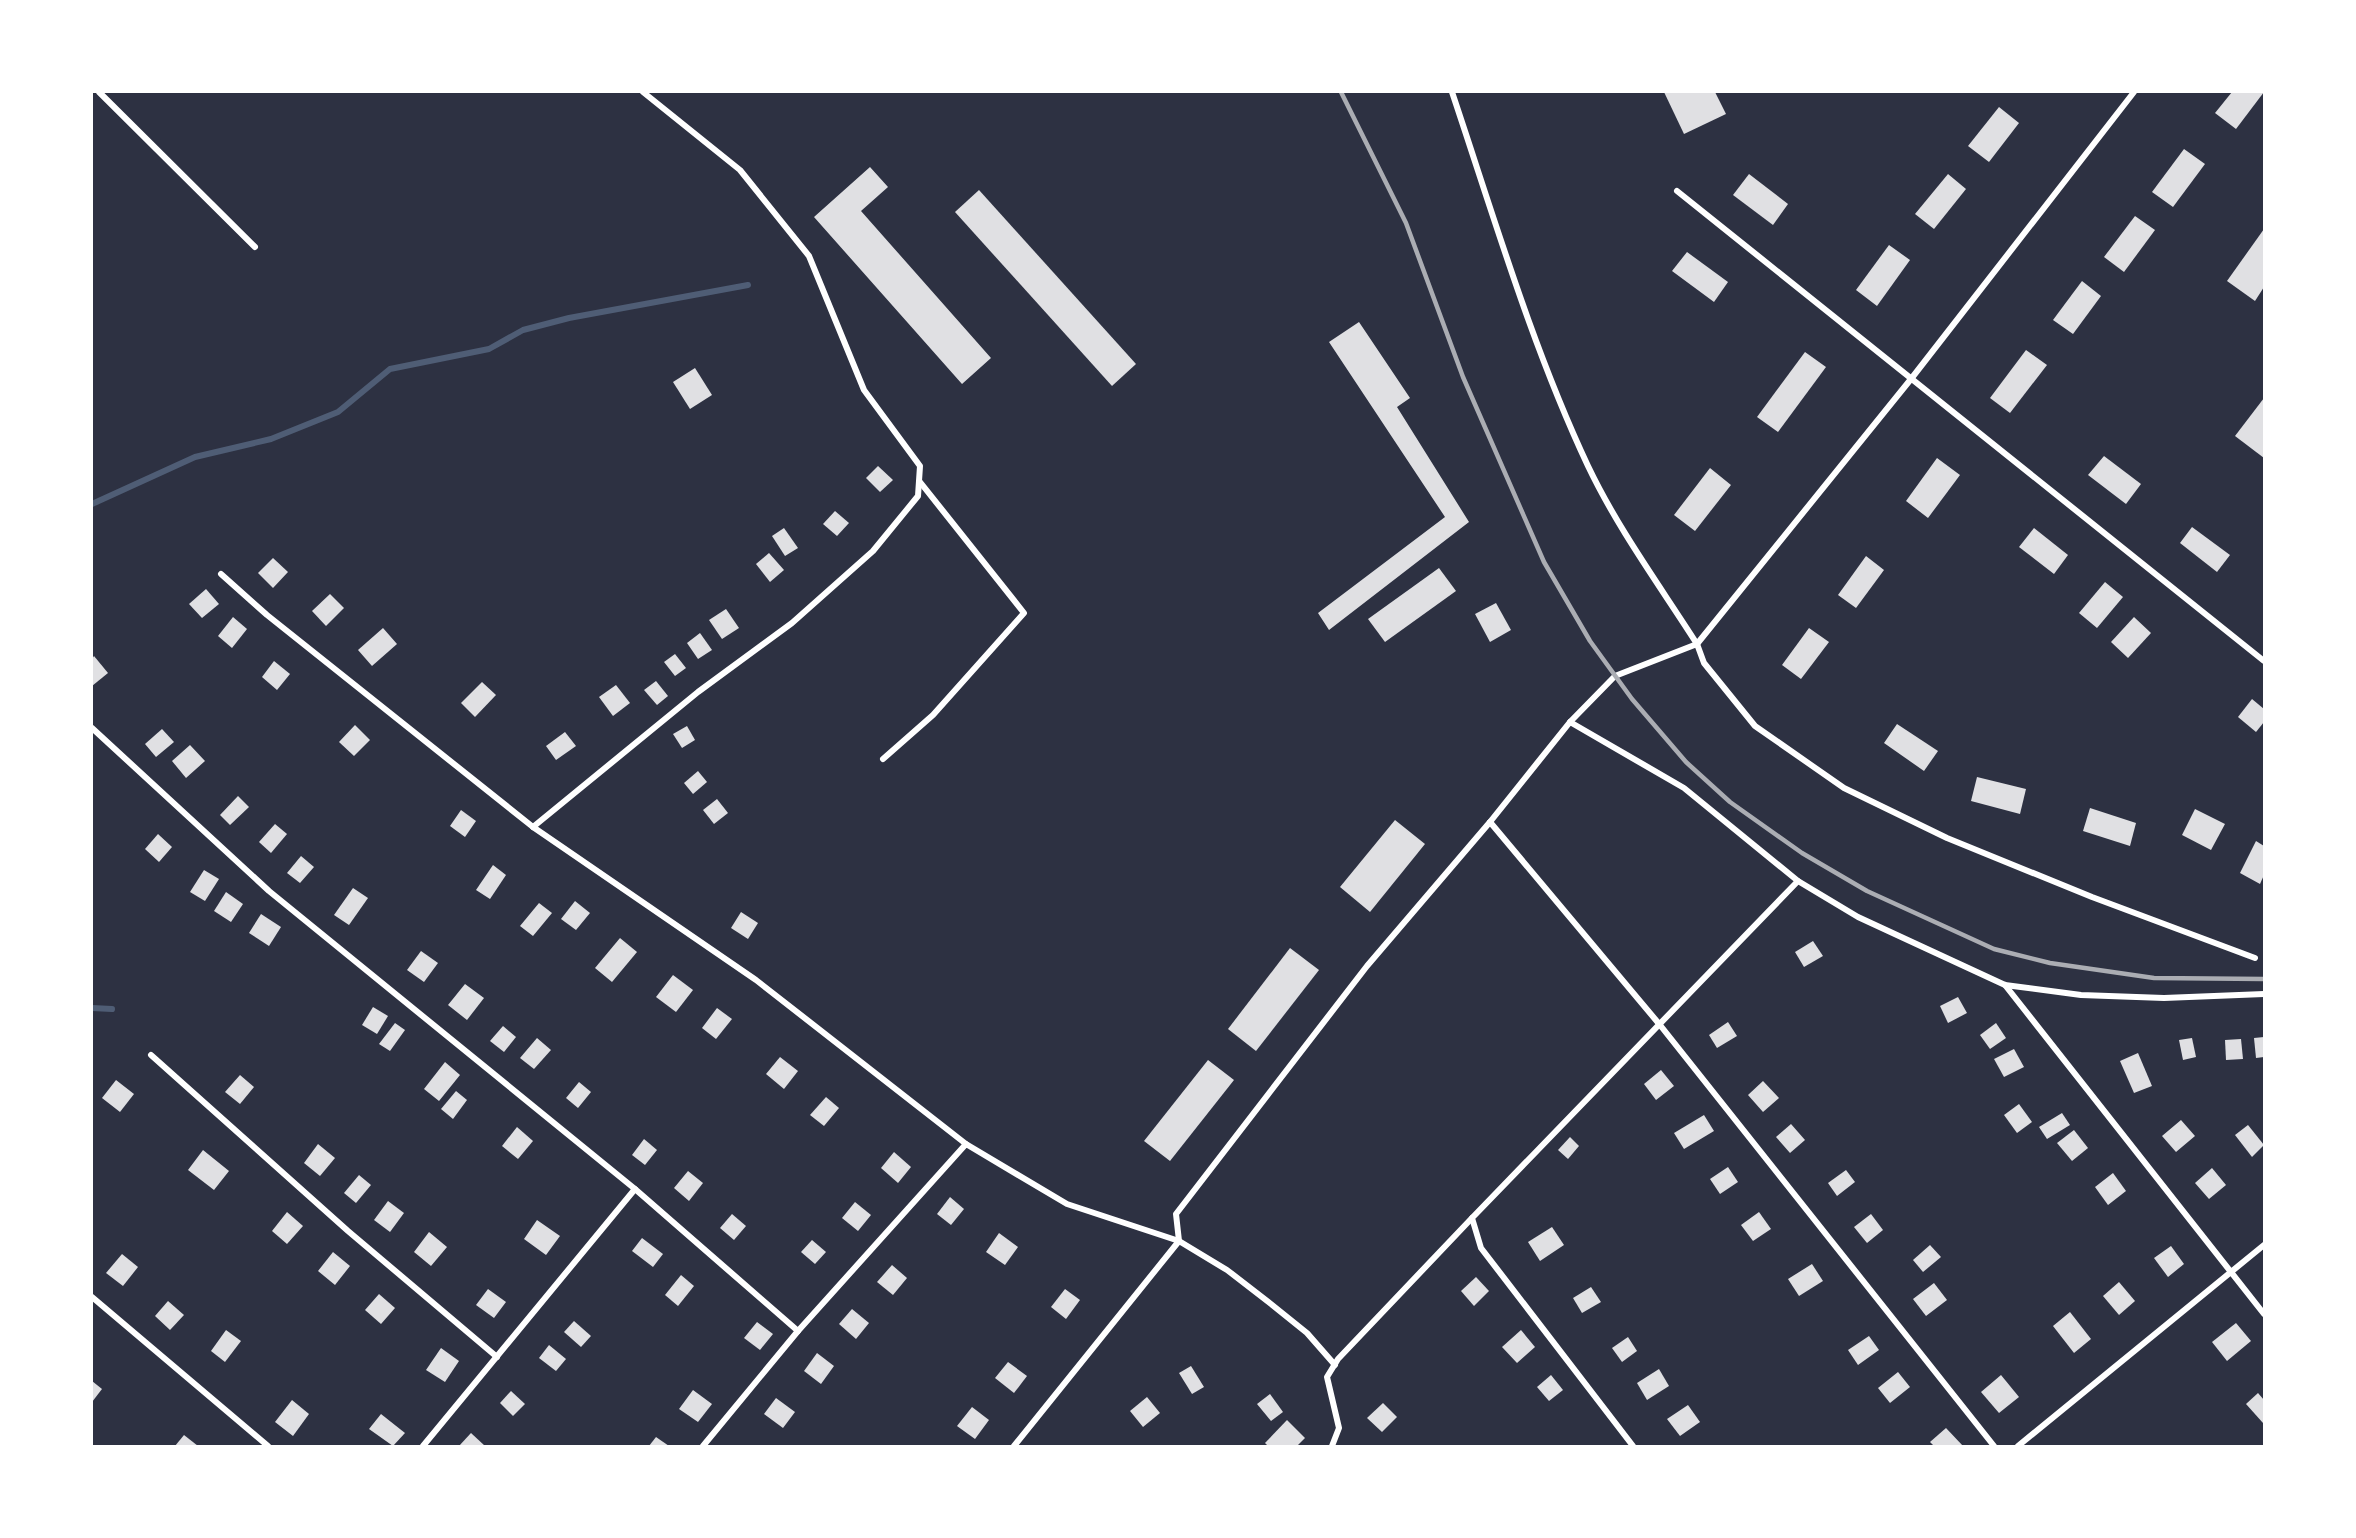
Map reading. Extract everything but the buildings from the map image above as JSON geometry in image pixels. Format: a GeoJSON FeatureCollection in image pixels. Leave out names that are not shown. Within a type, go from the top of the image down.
{"type":"FeatureCollection","features":[{"type":"Feature","properties":{"kind":"street"},"geometry":{"type":"LineString","coordinates":[[99,92],[255,247]]}},
{"type":"Feature","properties":{"kind":"street"},"geometry":{"type":"LineString","coordinates":[[533,827],[698,692],[792,623],[873,551],[918,496],[920,466],[864,390],[808,256],[740,170],[643,92]]}},
{"type":"Feature","properties":{"kind":"street"},"geometry":{"type":"LineString","coordinates":[[1452,92],[1556,395],[1589,469],[1633,544],[1697,644],[1704,663],[1755,726],[1844,788],[1947,838],[2092,897],[2255,958]]}},
{"type":"Feature","properties":{"kind":"street"},"geometry":{"type":"LineString","coordinates":[[1014,1446],[1179,1241],[1176,1214],[1367,966],[1490,822],[1570,722],[1616,676],[1697,644],[1911,379],[2134,92]]}},
{"type":"Feature","properties":{"kind":"street"},"geometry":{"type":"LineString","coordinates":[[1677,191],[2265,661]]}},
{"type":"Feature","properties":{"kind":"street"},"geometry":{"type":"LineString","coordinates":[[883,759],[933,715],[1024,613],[919,482]]}},
{"type":"Feature","properties":{"kind":"street"},"geometry":{"type":"LineString","coordinates":[[221,574],[276,622],[533,827],[756,980],[966,1144],[1067,1204],[1179,1241],[1227,1270],[1271,1304],[1307,1333],[1335,1365]]}},
{"type":"Feature","properties":{"kind":"street"},"geometry":{"type":"LineString","coordinates":[[1570,722],[1684,788],[1798,880],[1858,917],[2005,985],[2081,995],[2164,998],[2265,994]]}},
{"type":"Feature","properties":{"kind":"street"},"geometry":{"type":"LineString","coordinates":[[92,728],[269,891],[635,1189],[798,1331]]}},
{"type":"Feature","properties":{"kind":"street"},"geometry":{"type":"LineString","coordinates":[[1490,822],[1660,1024],[1994,1446]]}},
{"type":"Feature","properties":{"kind":"street"},"geometry":{"type":"LineString","coordinates":[[1332,1446],[1339,1428],[1328,1377],[1335,1365],[1472,1218],[1798,880]]}},
{"type":"Feature","properties":{"kind":"street"},"geometry":{"type":"LineString","coordinates":[[2005,985],[2265,1314]]}},
{"type":"Feature","properties":{"kind":"street"},"geometry":{"type":"LineString","coordinates":[[151,1055],[348,1231],[497,1357]]}},
{"type":"Feature","properties":{"kind":"street"},"geometry":{"type":"LineString","coordinates":[[703,1446],[798,1331],[966,1144]]}},
{"type":"Feature","properties":{"kind":"street"},"geometry":{"type":"LineString","coordinates":[[423,1446],[635,1189]]}},
{"type":"Feature","properties":{"kind":"street"},"geometry":{"type":"LineString","coordinates":[[1472,1218],[1481,1248],[1633,1446]]}},
{"type":"Feature","properties":{"kind":"street"},"geometry":{"type":"LineString","coordinates":[[2018,1446],[2265,1245]]}},
{"type":"Feature","properties":{"kind":"street"},"geometry":{"type":"LineString","coordinates":[[92,1297],[268,1446]]}},
{"type":"Feature","properties":{"kind":"waterway"},"geometry":{"type":"LineString","coordinates":[[92,504],[195,457],[271,439],[338,412],[390,369],[489,349],[523,330],[569,318],[748,285]]}},
{"type":"Feature","properties":{"kind":"waterway"},"geometry":{"type":"LineString","coordinates":[[92,1008],[112,1009]]}},
{"type":"Feature","properties":{"kind":"railway"},"geometry":{"type":"LineString","coordinates":[[1341,92],[1406,223],[1463,377],[1544,562],[1590,641],[1632,699],[1686,762],[1730,802],[1802,853],[1867,891],[1994,949],[2050,963],[2154,978],[2264,979]]}}]}
